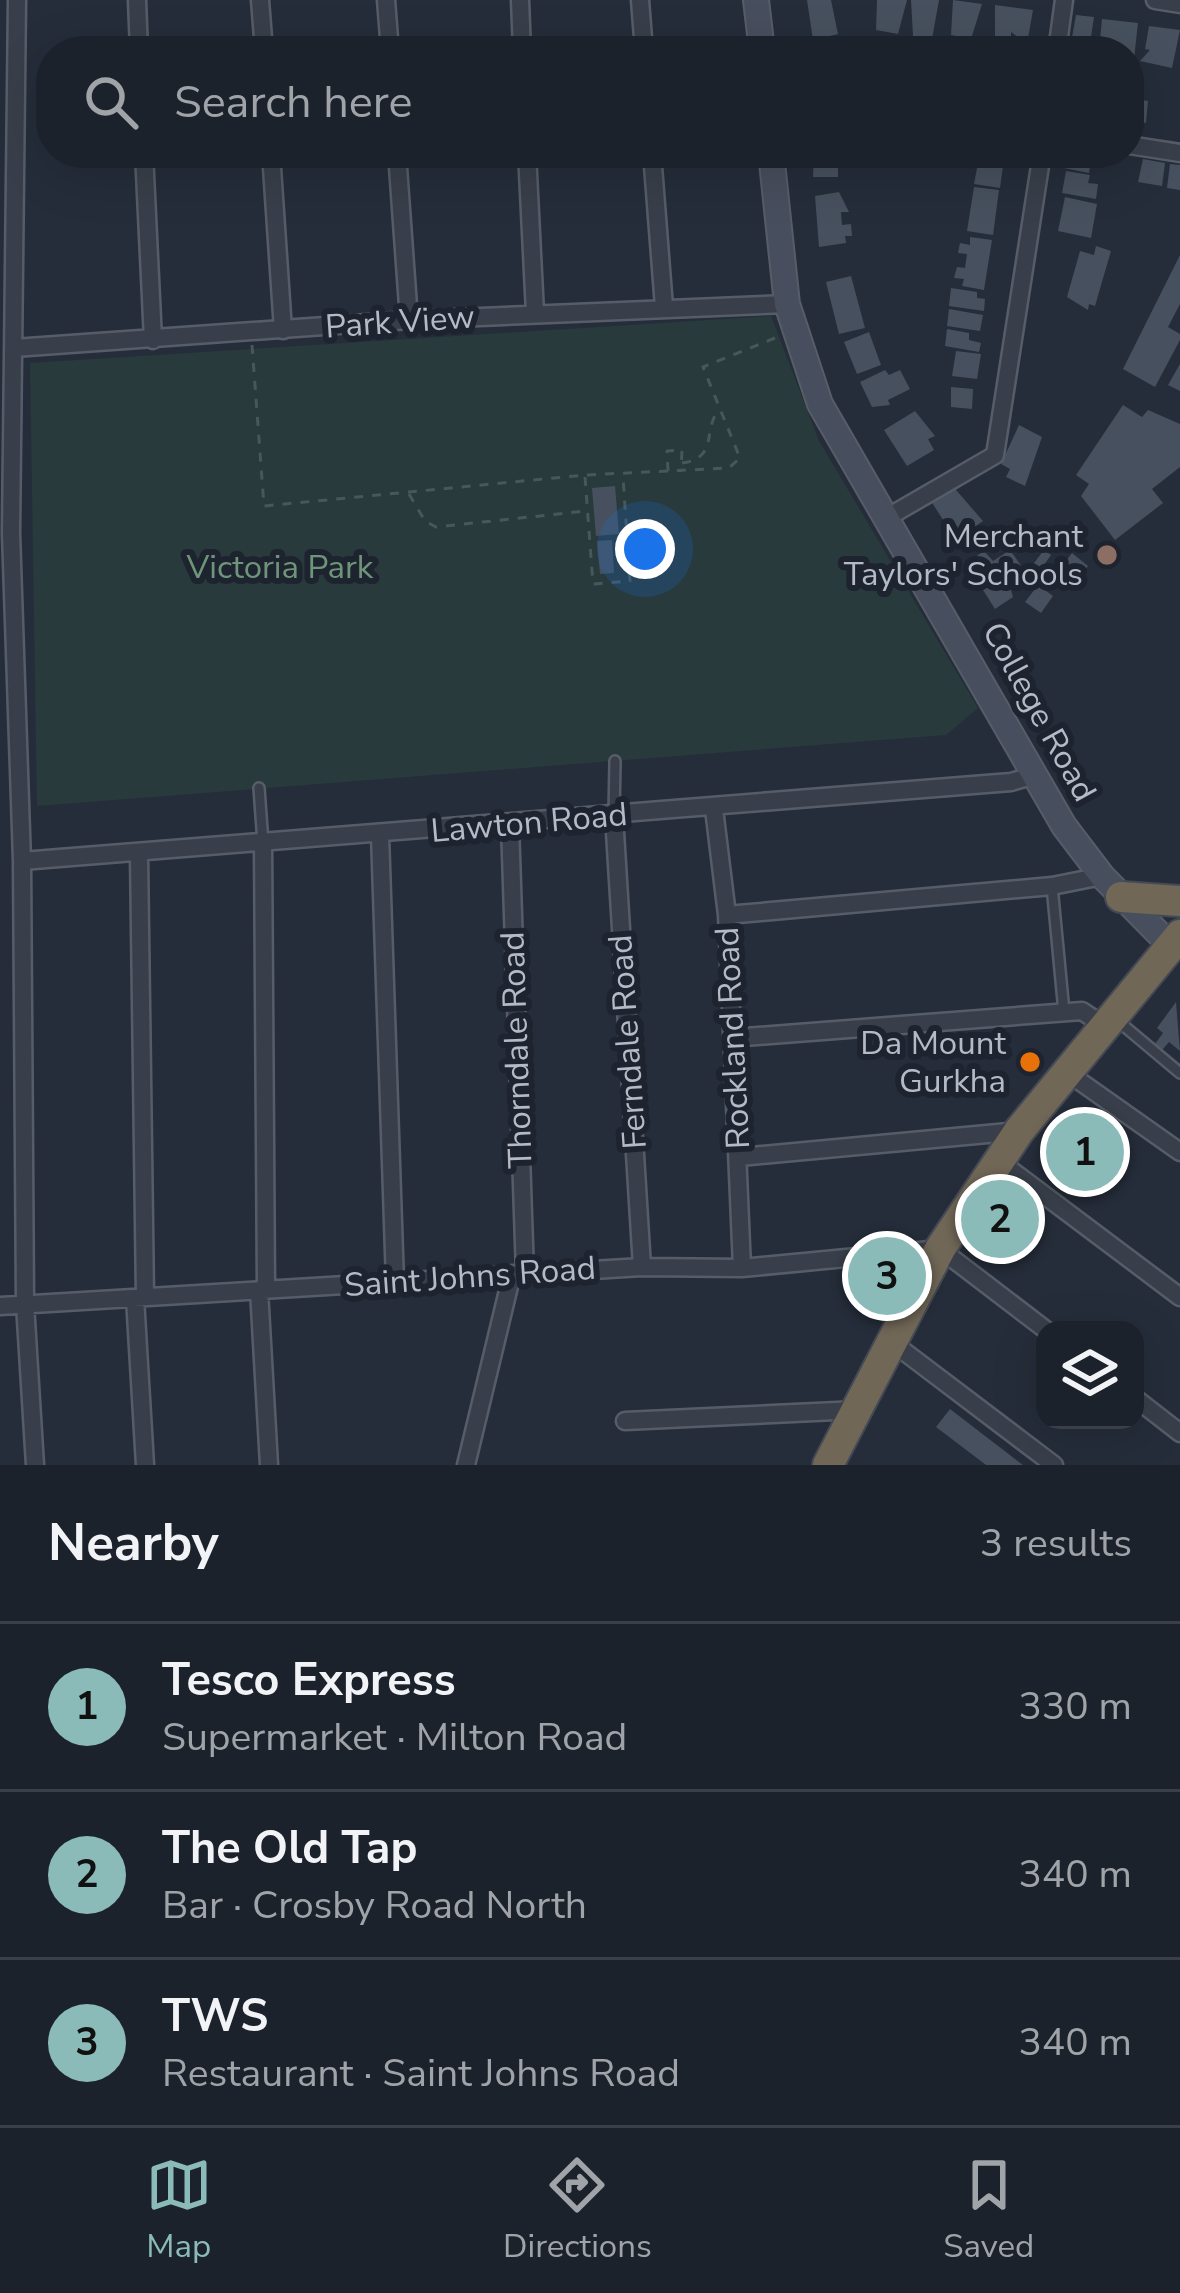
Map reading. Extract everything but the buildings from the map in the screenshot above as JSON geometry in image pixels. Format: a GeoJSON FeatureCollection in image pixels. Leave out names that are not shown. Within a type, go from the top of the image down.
{"type":"FeatureCollection","features":[{"type":"Feature","properties":{"kind":"highway"},"geometry":{"type":"LineString","coordinates":[[1111,887],[1180,902]]}},
{"type":"Feature","properties":{"kind":"highway"},"geometry":{"type":"LineString","coordinates":[[836,1462],[940,1249],[1019,1131],[1177,944]]}},
{"type":"Feature","properties":{"kind":"street"},"geometry":{"type":"LineString","coordinates":[[17,0],[11,533],[22,861],[25,1304],[35,1465]]}},
{"type":"Feature","properties":{"kind":"street"},"geometry":{"type":"LineString","coordinates":[[137,0],[138,36]]}},
{"type":"Feature","properties":{"kind":"street"},"geometry":{"type":"LineString","coordinates":[[260,0],[263,36]]}},
{"type":"Feature","properties":{"kind":"street"},"geometry":{"type":"LineString","coordinates":[[386,0],[389,36]]}},
{"type":"Feature","properties":{"kind":"street"},"geometry":{"type":"LineString","coordinates":[[520,0],[521,36]]}},
{"type":"Feature","properties":{"kind":"street"},"geometry":{"type":"LineString","coordinates":[[640,0],[643,36]]}},
{"type":"Feature","properties":{"kind":"street"},"geometry":{"type":"LineString","coordinates":[[756,0],[760,36]]}},
{"type":"Feature","properties":{"kind":"street"},"geometry":{"type":"LineString","coordinates":[[1059,36],[1064,0]]}},
{"type":"Feature","properties":{"kind":"street"},"geometry":{"type":"LineString","coordinates":[[1160,0],[1180,4]]}},
{"type":"Feature","properties":{"kind":"street"},"geometry":{"type":"LineString","coordinates":[[1144,148],[1180,153]]}},
{"type":"Feature","properties":{"kind":"street"},"geometry":{"type":"LineString","coordinates":[[145,168],[153,340]]}},
{"type":"Feature","properties":{"kind":"street"},"geometry":{"type":"LineString","coordinates":[[272,168],[283,330]]}},
{"type":"Feature","properties":{"kind":"street"},"geometry":{"type":"LineString","coordinates":[[398,168],[409,320]]}},
{"type":"Feature","properties":{"kind":"street"},"geometry":{"type":"LineString","coordinates":[[528,168],[535,314]]}},
{"type":"Feature","properties":{"kind":"street"},"geometry":{"type":"LineString","coordinates":[[653,168],[664,307]]}},
{"type":"Feature","properties":{"kind":"street","name":"College Road"},"geometry":{"type":"LineString","coordinates":[[773,168],[787,304],[820,404],[1035,776],[1111,887],[1177,944]]}},
{"type":"Feature","properties":{"kind":"street"},"geometry":{"type":"LineString","coordinates":[[888,517],[994,455],[1040,168]]}},
{"type":"Feature","properties":{"kind":"street","name":"Park View"},"geometry":{"type":"LineString","coordinates":[[14,348],[409,320],[787,304]]}},
{"type":"Feature","properties":{"kind":"street","name":"Lawton Road"},"geometry":{"type":"LineString","coordinates":[[22,861],[714,808],[1035,776]]}},
{"type":"Feature","properties":{"kind":"street","name":"Rockland Road"},"geometry":{"type":"LineString","coordinates":[[714,808],[727,915],[742,1268]]}},
{"type":"Feature","properties":{"kind":"street","name":"Ferndale Road"},"geometry":{"type":"LineString","coordinates":[[614,816],[643,1267]]}},
{"type":"Feature","properties":{"kind":"street","name":"Thorndale Road"},"geometry":{"type":"LineString","coordinates":[[466,1465],[519,1274],[510,825]]}},
{"type":"Feature","properties":{"kind":"street"},"geometry":{"type":"LineString","coordinates":[[380,835],[395,1282]]}},
{"type":"Feature","properties":{"kind":"street"},"geometry":{"type":"LineString","coordinates":[[263,843],[262,1290],[269,1465]]}},
{"type":"Feature","properties":{"kind":"street"},"geometry":{"type":"LineString","coordinates":[[139,855],[145,1465]]}},
{"type":"Feature","properties":{"kind":"street"},"geometry":{"type":"LineString","coordinates":[[727,915],[1052,886],[1111,887]]}},
{"type":"Feature","properties":{"kind":"street"},"geometry":{"type":"LineString","coordinates":[[732,1038],[1082,1011],[1110,1022]]}},
{"type":"Feature","properties":{"kind":"street"},"geometry":{"type":"LineString","coordinates":[[1068,1072],[1177,1143]]}},
{"type":"Feature","properties":{"kind":"street"},"geometry":{"type":"LineString","coordinates":[[740,1156],[1019,1131]]}},
{"type":"Feature","properties":{"kind":"street"},"geometry":{"type":"LineString","coordinates":[[999,1161],[1180,1297]]}},
{"type":"Feature","properties":{"kind":"street"},"geometry":{"type":"LineString","coordinates":[[940,1249],[1036,1322]]}},
{"type":"Feature","properties":{"kind":"street","name":"Saint Johns Road"},"geometry":{"type":"LineString","coordinates":[[0,1306],[643,1267],[742,1268],[940,1249]]}},
{"type":"Feature","properties":{"kind":"street"},"geometry":{"type":"LineString","coordinates":[[893,1343],[1054,1465]]}},
{"type":"Feature","properties":{"kind":"street"},"geometry":{"type":"LineString","coordinates":[[1144,1405],[1180,1432]]}},
{"type":"Feature","properties":{"kind":"street"},"geometry":{"type":"LineString","coordinates":[[625,1421],[858,1410]]}},
{"type":"Feature","properties":{"kind":"lane"},"geometry":{"type":"LineString","coordinates":[[614,816],[615,761]]}},
{"type":"Feature","properties":{"kind":"lane"},"geometry":{"type":"LineString","coordinates":[[259,788],[263,843]]}},
{"type":"Feature","properties":{"kind":"lane"},"geometry":{"type":"LineString","coordinates":[[1052,886],[1064,1012]]}},
{"type":"Feature","properties":{"kind":"lane"},"geometry":{"type":"LineString","coordinates":[[1110,1022],[1180,1073]]}},
{"type":"Feature","properties":{"kind":"path"},"geometry":{"type":"LineString","coordinates":[[252,332],[264,506],[585,476],[729,468],[740,458],[704,367],[793,330]]}},
{"type":"Feature","properties":{"kind":"path"},"geometry":{"type":"LineString","coordinates":[[682,463],[703,457],[710,447],[711,422],[719,409]]}},
{"type":"Feature","properties":{"kind":"path"},"geometry":{"type":"LineString","coordinates":[[668,473],[667,451],[682,450],[681,472]]}},
{"type":"Feature","properties":{"kind":"path"},"geometry":{"type":"LineString","coordinates":[[585,476],[593,584],[630,581],[623,475]]}},
{"type":"Feature","properties":{"kind":"path"},"geometry":{"type":"LineString","coordinates":[[408,492],[425,521],[436,527],[587,511]]}},
{"type":"Feature","properties":{"kind":"green space","name":"Victoria Park"},"geometry":{"type":"Polygon","coordinates":[[[771,316],[819,441],[978,708],[946,735],[37,806],[30,363],[771,316]]]}},
{"type":"Feature","properties":{"kind":"place","name":"Merchant Taylors' Schools"},"geometry":{"type":"Point","coordinates":[1107,555]}},
{"type":"Feature","properties":{"kind":"place","name":"Da Mount Gurkha"},"geometry":{"type":"Point","coordinates":[1030,1062]}},
{"type":"Feature","properties":{"kind":"place","name":"Tesco Express"},"geometry":{"type":"Point","coordinates":[1085,1152]}},
{"type":"Feature","properties":{"kind":"place","name":"The Old Tap"},"geometry":{"type":"Point","coordinates":[1000,1219]}},
{"type":"Feature","properties":{"kind":"place","name":"TWS"},"geometry":{"type":"Point","coordinates":[887,1276]}}]}
